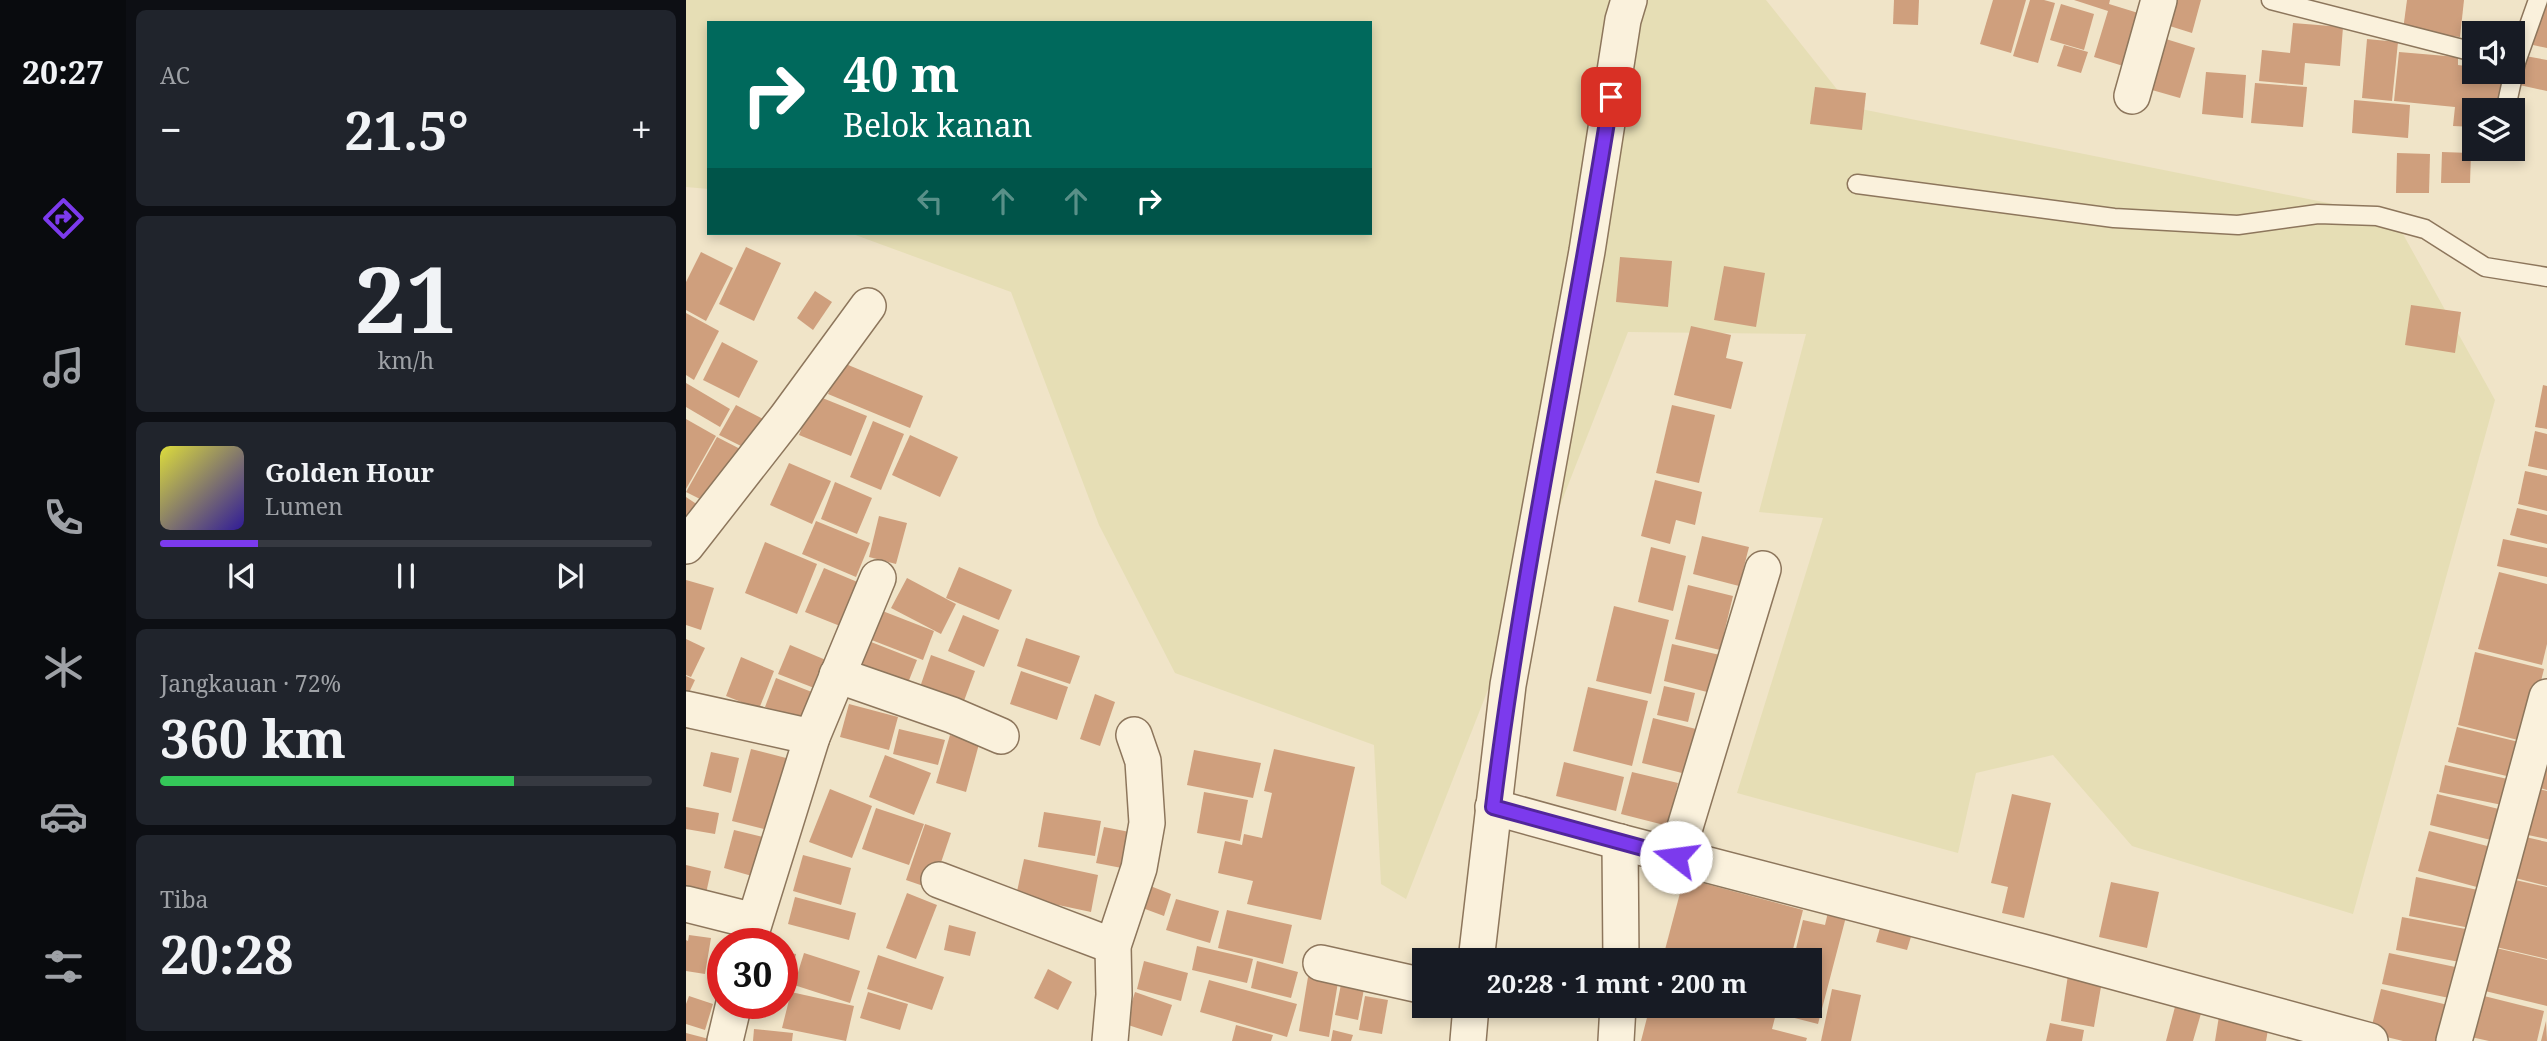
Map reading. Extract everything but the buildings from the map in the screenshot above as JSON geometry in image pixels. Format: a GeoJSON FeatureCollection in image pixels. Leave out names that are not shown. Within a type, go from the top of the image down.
{"type":"FeatureCollection","features":[{"type":"Feature","properties":{"kind":"street"},"geometry":{"type":"LineString","coordinates":[[1477,948],[1508,685],[1587,251],[1623,20],[1629,0]]}},
{"type":"Feature","properties":{"kind":"street"},"geometry":{"type":"LineString","coordinates":[[2132,96],[2159,0]]}},
{"type":"Feature","properties":{"kind":"street"},"geometry":{"type":"LineString","coordinates":[[686,546],[786,418],[868,306]]}},
{"type":"Feature","properties":{"kind":"street"},"geometry":{"type":"LineString","coordinates":[[1676,857],[1763,569]]}},
{"type":"Feature","properties":{"kind":"street"},"geometry":{"type":"LineString","coordinates":[[752,928],[812,737],[878,578]]}},
{"type":"Feature","properties":{"kind":"street"},"geometry":{"type":"LineString","coordinates":[[836,675],[952,715],[1001,736]]}},
{"type":"Feature","properties":{"kind":"street"},"geometry":{"type":"LineString","coordinates":[[2454,1041],[2547,697]]}},
{"type":"Feature","properties":{"kind":"street"},"geometry":{"type":"LineString","coordinates":[[686,709],[812,737]]}},
{"type":"Feature","properties":{"kind":"street"},"geometry":{"type":"LineString","coordinates":[[1110,1041],[1114,995],[1113,946],[1139,868],[1147,823],[1143,761],[1134,735]]}},
{"type":"Feature","properties":{"kind":"street"},"geometry":{"type":"LineString","coordinates":[[1493,807],[2042,951],[2370,1041]]}},
{"type":"Feature","properties":{"kind":"street"},"geometry":{"type":"LineString","coordinates":[[1620,842],[1621,948]]}},
{"type":"Feature","properties":{"kind":"street"},"geometry":{"type":"LineString","coordinates":[[939,880],[1113,946]]}},
{"type":"Feature","properties":{"kind":"street"},"geometry":{"type":"LineString","coordinates":[[686,904],[742,928]]}},
{"type":"Feature","properties":{"kind":"street"},"geometry":{"type":"LineString","coordinates":[[1321,963],[1412,983]]}},
{"type":"Feature","properties":{"kind":"street"},"geometry":{"type":"LineString","coordinates":[[1468,1041],[1470,1018]]}},
{"type":"Feature","properties":{"kind":"street"},"geometry":{"type":"LineString","coordinates":[[1616,1041],[1617,1018]]}},
{"type":"Feature","properties":{"kind":"street"},"geometry":{"type":"LineString","coordinates":[[725,1041],[730,1019]]}},
{"type":"Feature","properties":{"kind":"lane"},"geometry":{"type":"LineString","coordinates":[[2271,0],[2322,6],[2462,48]]}},
{"type":"Feature","properties":{"kind":"lane"},"geometry":{"type":"LineString","coordinates":[[2525,34],[2538,0]]}},
{"type":"Feature","properties":{"kind":"lane"},"geometry":{"type":"LineString","coordinates":[[1857,184],[2115,218],[2238,225],[2318,214],[2377,216],[2425,229],[2485,267],[2547,277]]}},
{"type":"Feature","properties":{"kind":"shaded area"},"geometry":{"type":"Polygon","coordinates":[[[686,0],[1766,0],[1851,107],[2393,216],[2495,400],[2353,914],[2132,846],[2053,755],[1976,773],[1958,853],[1737,793],[1823,518],[1759,512],[1806,334],[1628,332],[1406,899],[1381,884],[1374,745],[1175,673],[1099,525],[1011,292],[855,235],[1372,235],[1372,21],[707,21],[707,189],[686,187],[686,0]]]}},
{"type":"Feature","properties":{"kind":"route"},"geometry":{"type":"LineString","coordinates":[[1611,97],[1587,251],[1508,685],[1493,807],[1676,857]]}}]}
